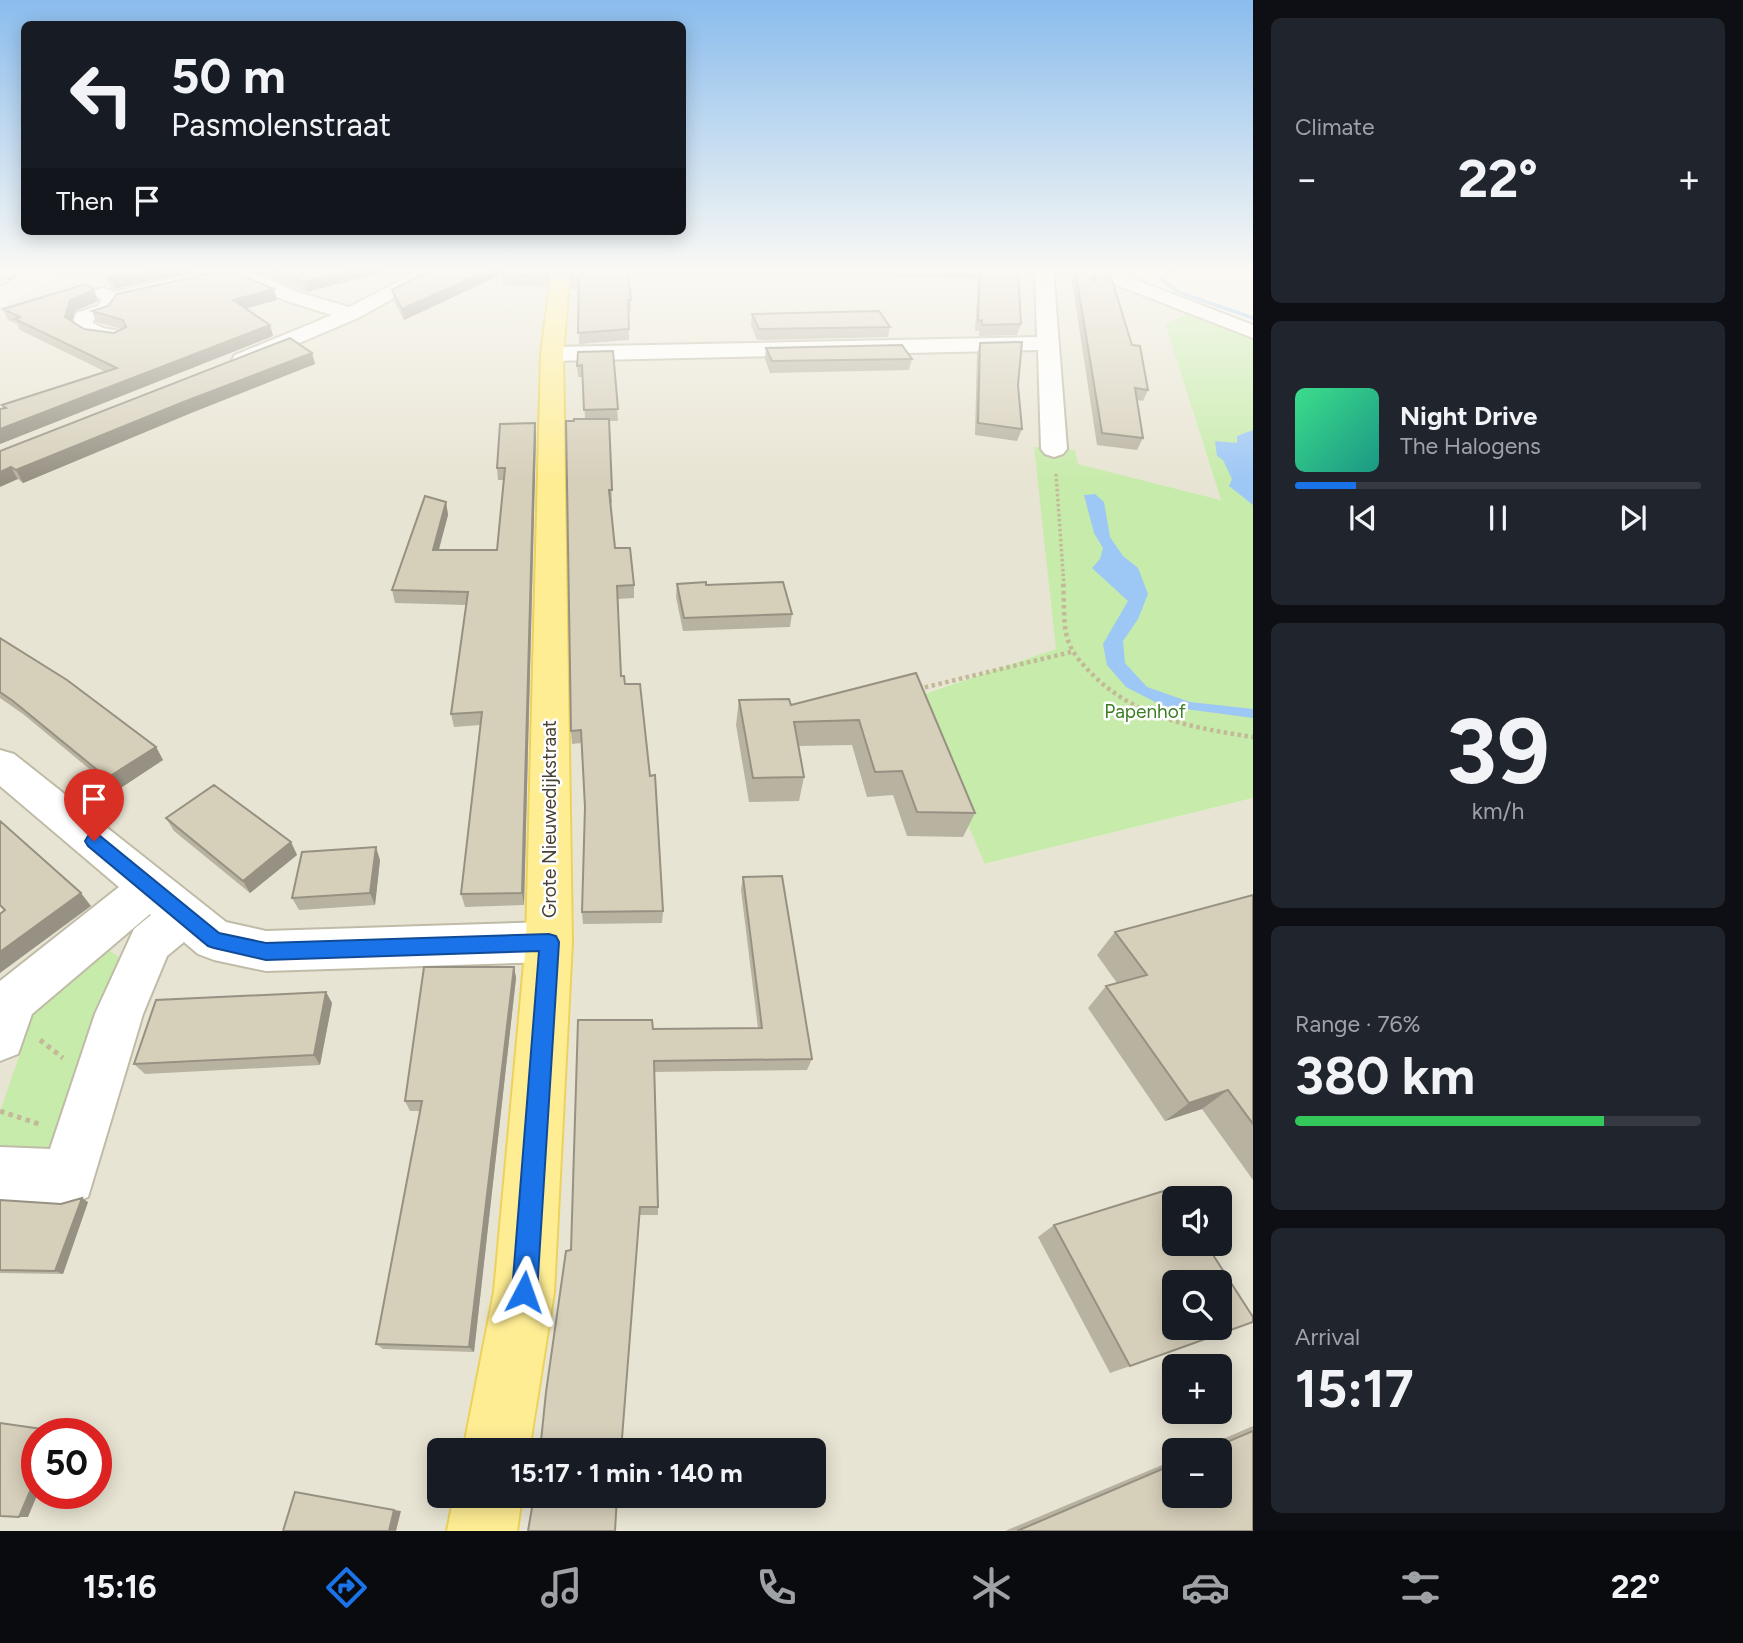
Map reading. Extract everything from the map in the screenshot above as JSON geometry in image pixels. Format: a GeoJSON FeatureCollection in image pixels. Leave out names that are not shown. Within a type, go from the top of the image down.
{"type":"FeatureCollection","features":[{"type":"Feature","properties":{"kind":"main road","name":"Grote Nieuwedijkstraat"},"geometry":{"type":"LineString","coordinates":[[498,1438],[524,1292],[549,942],[554,339]]}},
{"type":"Feature","properties":{"kind":"main road"},"geometry":{"type":"LineString","coordinates":[[482,1531],[486,1508]]}},
{"type":"Feature","properties":{"kind":"street"},"geometry":{"type":"LineString","coordinates":[[220,370],[291,339]]}},
{"type":"Feature","properties":{"kind":"street"},"geometry":{"type":"LineString","coordinates":[[1049,339],[1054,449]]}},
{"type":"Feature","properties":{"kind":"street"},"geometry":{"type":"LineString","coordinates":[[552,354],[1049,343]]}},
{"type":"Feature","properties":{"kind":"street"},"geometry":{"type":"LineString","coordinates":[[6,778],[214,940],[266,951],[549,942]]}},
{"type":"Feature","properties":{"kind":"street"},"geometry":{"type":"LineString","coordinates":[[4,1026],[12,1001],[167,902]]}},
{"type":"Feature","properties":{"kind":"street"},"geometry":{"type":"LineString","coordinates":[[0,1175],[68,1177],[119,1014],[167,902]]}},
{"type":"Feature","properties":{"kind":"path"},"geometry":{"type":"LineString","coordinates":[[1054,449],[1067,637],[1071,652],[1096,679],[1119,697],[1152,716],[1188,726],[1253,737]]}},
{"type":"Feature","properties":{"kind":"path"},"geometry":{"type":"LineString","coordinates":[[909,691],[1071,652]]}},
{"type":"Feature","properties":{"kind":"path"},"geometry":{"type":"LineString","coordinates":[[4,1026],[97,1085]]}},
{"type":"Feature","properties":{"kind":"shaded area"},"geometry":{"type":"Polygon","coordinates":[[[0,339],[1170,339],[1221,500],[1077,464],[1056,649],[913,697],[986,864],[1253,798],[1253,1531],[0,1531],[0,339]]]}},
{"type":"Feature","properties":{"kind":"green space","name":"Papenhof"},"geometry":{"type":"Polygon","coordinates":[[[1170,339],[1253,339],[1253,798],[985,864],[912,698],[1056,649],[1034,447],[1075,450],[1078,464],[1221,500],[1170,339]]]}},
{"type":"Feature","properties":{"kind":"green space"},"geometry":{"type":"Polygon","coordinates":[[[109,950],[124,961],[48,1157],[0,1153],[0,1112],[37,1003],[109,950]]]}},
{"type":"Feature","properties":{"kind":"water"},"geometry":{"type":"Polygon","coordinates":[[[1253,430],[1253,505],[1229,486],[1232,479],[1223,460],[1217,456],[1215,441],[1237,443],[1237,436],[1253,430]]]}},
{"type":"Feature","properties":{"kind":"water"},"geometry":{"type":"Polygon","coordinates":[[[1095,494],[1104,502],[1110,537],[1123,556],[1138,568],[1148,594],[1138,619],[1123,641],[1125,663],[1147,687],[1190,702],[1253,709],[1253,718],[1163,706],[1126,687],[1107,665],[1103,644],[1128,601],[1092,568],[1100,559],[1103,548],[1094,533],[1084,495],[1095,494]]]}},
{"type":"Feature","properties":{"kind":"building"},"geometry":{"type":"Polygon","coordinates":[[[58,339],[232,339],[0,429],[0,409],[6,408],[2,405],[117,368],[58,339]]]}},
{"type":"Feature","properties":{"kind":"building"},"geometry":{"type":"Polygon","coordinates":[[[286,339],[292,339],[312,353],[16,470],[11,467],[0,472],[0,451],[286,339]]]}},
{"type":"Feature","properties":{"kind":"building"},"geometry":{"type":"Polygon","coordinates":[[[1087,339],[1130,339],[1132,345],[1140,346],[1148,390],[1135,388],[1143,438],[1102,433],[1087,339]]]}},
{"type":"Feature","properties":{"kind":"building"},"geometry":{"type":"Polygon","coordinates":[[[1022,342],[1018,385],[1022,429],[978,423],[980,343],[1022,342]]]}},
{"type":"Feature","properties":{"kind":"building"},"geometry":{"type":"Polygon","coordinates":[[[902,345],[912,359],[772,361],[766,348],[902,345]]]}},
{"type":"Feature","properties":{"kind":"building"},"geometry":{"type":"Polygon","coordinates":[[[613,351],[618,409],[584,410],[582,365],[577,366],[578,352],[613,351]]]}},
{"type":"Feature","properties":{"kind":"building"},"geometry":{"type":"Polygon","coordinates":[[[609,419],[612,490],[609,490],[615,548],[630,548],[634,585],[617,586],[621,676],[624,676],[625,684],[640,684],[650,776],[655,775],[663,911],[582,912],[585,807],[581,730],[571,731],[566,421],[609,419]]]}},
{"type":"Feature","properties":{"kind":"building"},"geometry":{"type":"Polygon","coordinates":[[[535,423],[522,893],[461,894],[482,712],[451,714],[468,592],[392,590],[425,496],[446,502],[433,550],[497,550],[505,468],[497,468],[500,424],[535,423]]]}},
{"type":"Feature","properties":{"kind":"building"},"geometry":{"type":"Polygon","coordinates":[[[706,582],[706,585],[783,582],[792,614],[684,618],[677,584],[706,582]]]}},
{"type":"Feature","properties":{"kind":"building"},"geometry":{"type":"Polygon","coordinates":[[[0,638],[67,680],[156,747],[107,778],[0,692],[0,638]]]}},
{"type":"Feature","properties":{"kind":"building"},"geometry":{"type":"Polygon","coordinates":[[[916,673],[975,813],[917,812],[902,771],[875,772],[859,720],[794,722],[804,777],[753,778],[739,700],[789,699],[791,705],[916,673]]]}},
{"type":"Feature","properties":{"kind":"building"},"geometry":{"type":"Polygon","coordinates":[[[214,785],[291,842],[243,881],[166,818],[214,785]]]}},
{"type":"Feature","properties":{"kind":"building"},"geometry":{"type":"Polygon","coordinates":[[[0,821],[81,893],[0,952],[0,914],[5,910],[0,905],[0,821]]]}},
{"type":"Feature","properties":{"kind":"building"},"geometry":{"type":"Polygon","coordinates":[[[376,847],[370,893],[292,898],[302,852],[376,847]]]}},
{"type":"Feature","properties":{"kind":"building"},"geometry":{"type":"Polygon","coordinates":[[[782,876],[812,1059],[654,1061],[658,1207],[640,1207],[622,1438],[541,1438],[566,1251],[571,1250],[578,1020],[652,1020],[653,1029],[762,1028],[743,877],[782,876]]]}},
{"type":"Feature","properties":{"kind":"building"},"geometry":{"type":"Polygon","coordinates":[[[1253,895],[1253,1124],[1228,1090],[1189,1103],[1106,986],[1147,975],[1115,932],[1253,895]]]}},
{"type":"Feature","properties":{"kind":"building"},"geometry":{"type":"Polygon","coordinates":[[[424,967],[514,967],[469,1347],[376,1344],[422,1101],[405,1101],[424,967]]]}},
{"type":"Feature","properties":{"kind":"building"},"geometry":{"type":"Polygon","coordinates":[[[326,992],[314,1055],[134,1064],[156,1000],[326,992]]]}},
{"type":"Feature","properties":{"kind":"building"},"geometry":{"type":"Polygon","coordinates":[[[1162,1191],[1162,1256],[1214,1256],[1223,1270],[1162,1270],[1162,1340],[1203,1340],[1130,1366],[1054,1225],[1162,1191]]]}},
{"type":"Feature","properties":{"kind":"building"},"geometry":{"type":"Polygon","coordinates":[[[82,1198],[55,1271],[0,1270],[0,1200],[61,1204],[82,1198]]]}},
{"type":"Feature","properties":{"kind":"building"},"geometry":{"type":"Polygon","coordinates":[[[1232,1284],[1253,1317],[1253,1322],[1232,1330],[1232,1284]]]}},
{"type":"Feature","properties":{"kind":"building"},"geometry":{"type":"Polygon","coordinates":[[[0,1423],[21,1426],[22,1509],[19,1517],[0,1516],[0,1423]]]}},
{"type":"Feature","properties":{"kind":"building"},"geometry":{"type":"Polygon","coordinates":[[[1253,1431],[1253,1531],[1017,1531],[1162,1469],[1162,1508],[1232,1508],[1232,1440],[1253,1431]]]}},
{"type":"Feature","properties":{"kind":"building"},"geometry":{"type":"Polygon","coordinates":[[[295,1492],[394,1510],[389,1531],[283,1531],[295,1492]]]}},
{"type":"Feature","properties":{"kind":"building"},"geometry":{"type":"Polygon","coordinates":[[[532,1508],[616,1508],[615,1531],[528,1531],[532,1508]]]}},
{"type":"Feature","properties":{"kind":"route"},"geometry":{"type":"LineString","coordinates":[[94,841],[214,940],[266,951],[549,942],[524,1292]]}}]}
